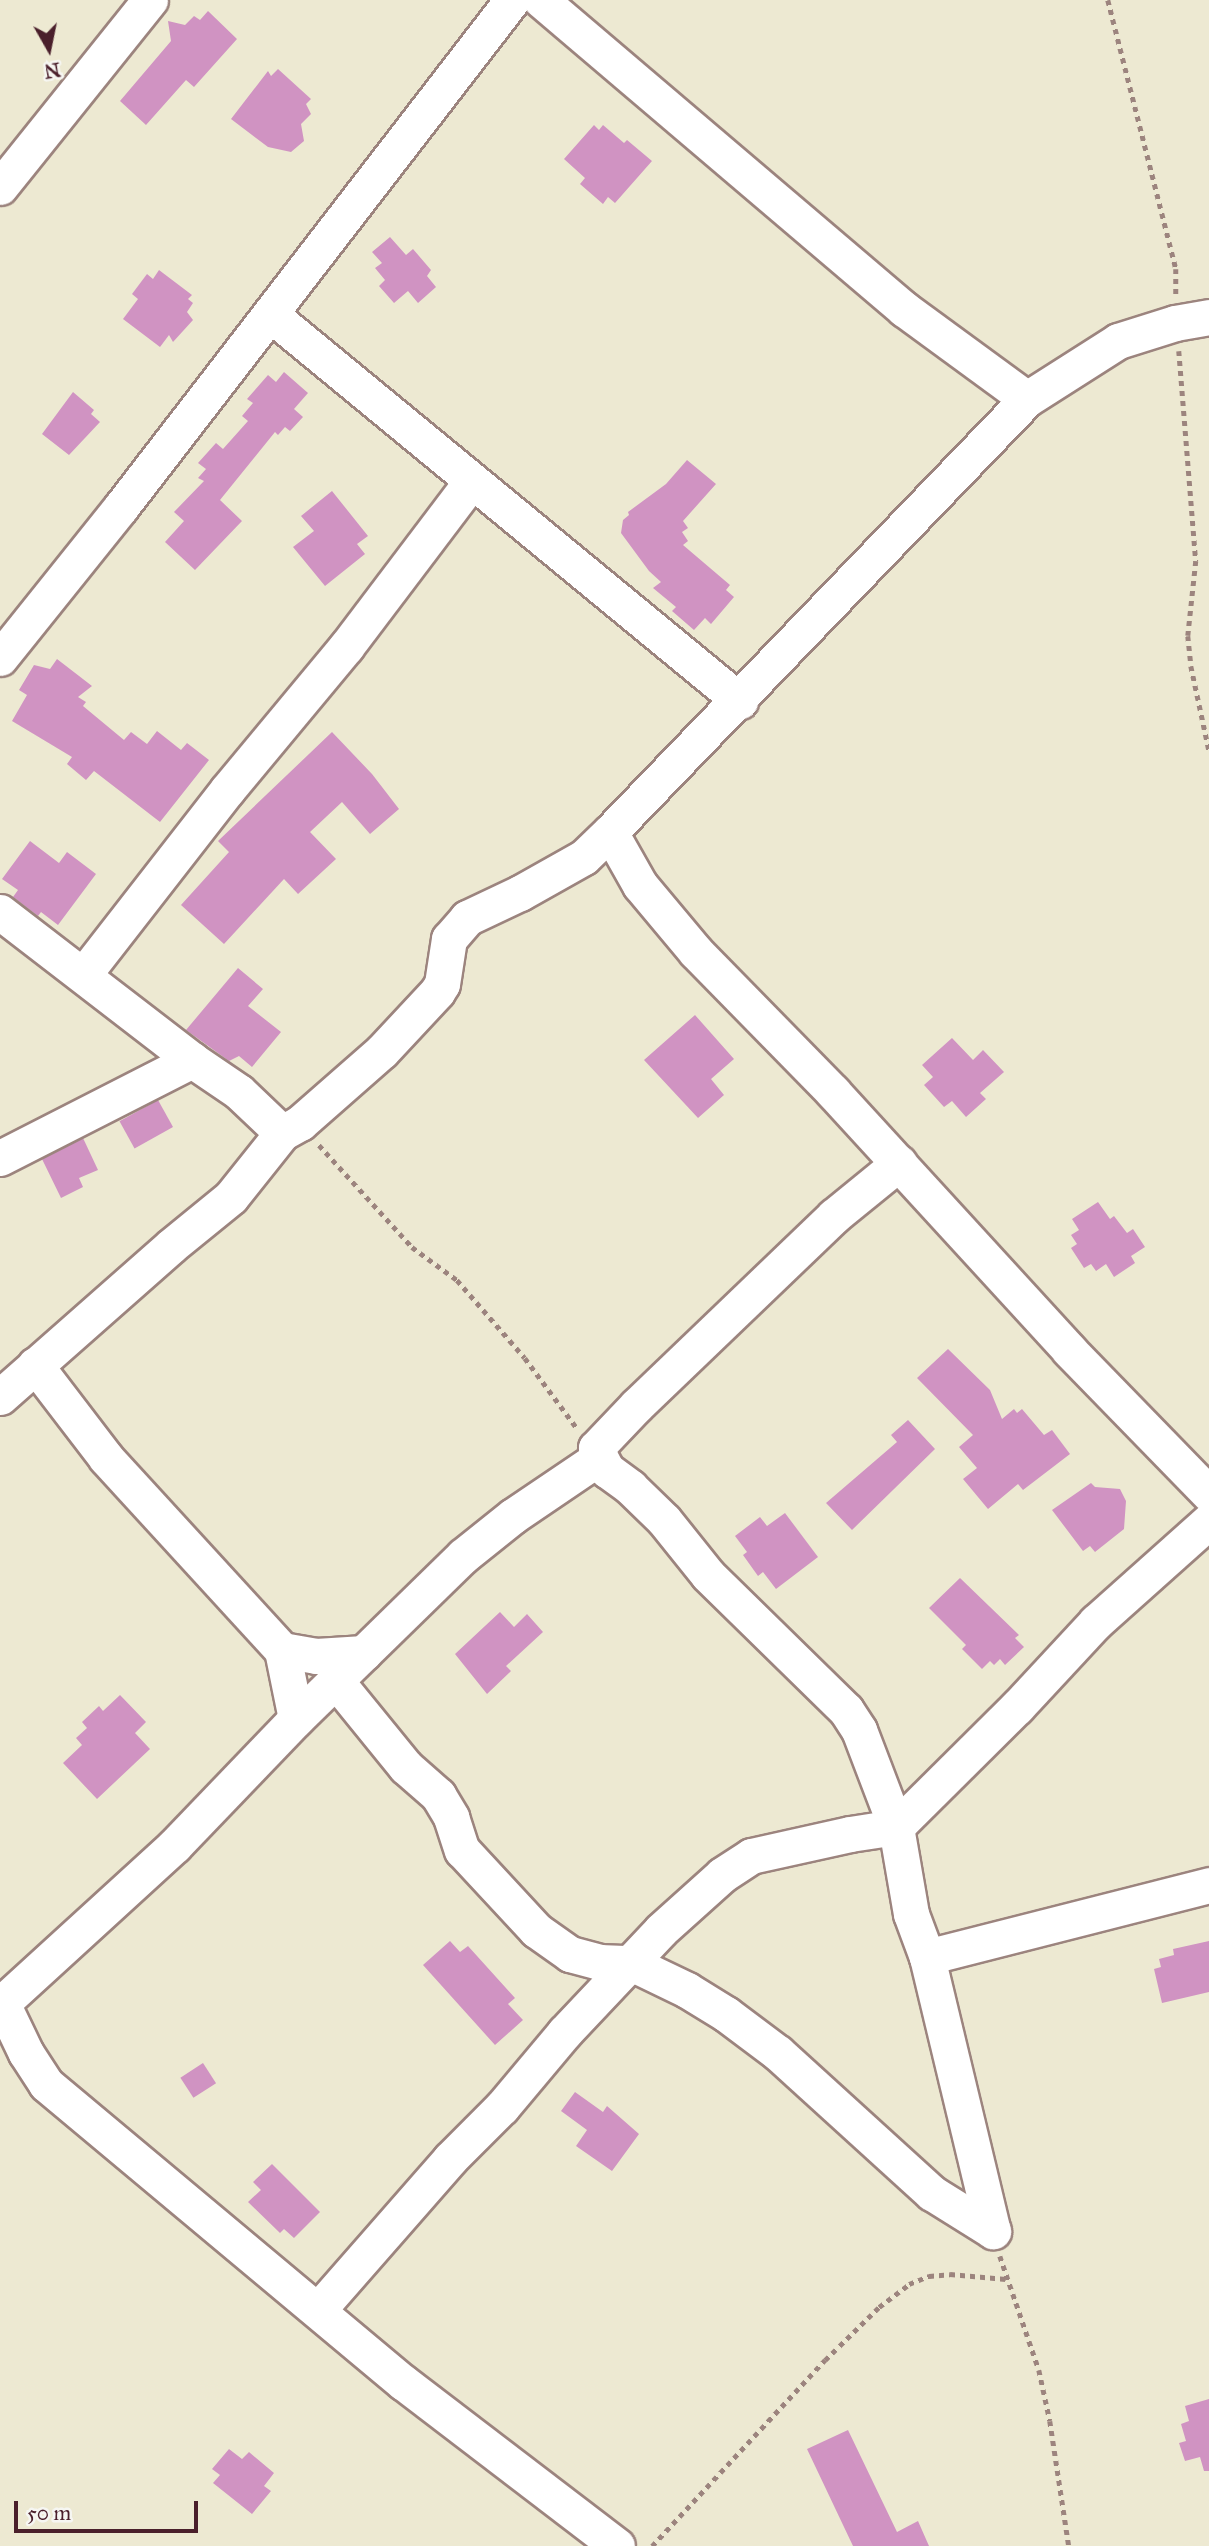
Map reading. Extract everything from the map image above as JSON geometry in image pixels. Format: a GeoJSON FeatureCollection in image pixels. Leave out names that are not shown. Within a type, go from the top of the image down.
{"type":"FeatureCollection","features":[{"type":"Feature","properties":{"kind":"street"},"geometry":{"type":"LineString","coordinates":[[0,187],[150,0]]}},
{"type":"Feature","properties":{"kind":"street"},"geometry":{"type":"LineString","coordinates":[[0,658],[11,620],[121,508],[512,0]]}},
{"type":"Feature","properties":{"kind":"street"},"geometry":{"type":"LineString","coordinates":[[541,0],[904,309],[1027,399]]}},
{"type":"Feature","properties":{"kind":"street"},"geometry":{"type":"LineString","coordinates":[[270,314],[740,701]]}},
{"type":"Feature","properties":{"kind":"street"},"geometry":{"type":"LineString","coordinates":[[0,1397],[231,1197],[291,1128],[382,1051],[442,984],[445,950],[454,929],[467,918],[520,893],[584,857],[610,832],[740,701],[1027,399],[1118,341],[1175,323],[1209,317]]}},
{"type":"Feature","properties":{"kind":"street"},"geometry":{"type":"LineString","coordinates":[[84,974],[228,789],[346,647],[471,482]]}},
{"type":"Feature","properties":{"kind":"street"},"geometry":{"type":"LineString","coordinates":[[610,832],[640,885],[696,953],[899,1163],[1069,1350],[1209,1494]]}},
{"type":"Feature","properties":{"kind":"street"},"geometry":{"type":"LineString","coordinates":[[0,912],[84,974],[191,1060],[291,1128]]}},
{"type":"Feature","properties":{"kind":"street"},"geometry":{"type":"LineString","coordinates":[[0,1158],[191,1060]]}},
{"type":"Feature","properties":{"kind":"street"},"geometry":{"type":"LineString","coordinates":[[617,2546],[404,2383],[46,2084],[26,2053],[1,2004],[175,1845],[296,1719],[463,1556],[598,1452],[834,1216],[899,1163]]}},
{"type":"Feature","properties":{"kind":"street"},"geometry":{"type":"LineString","coordinates":[[35,1365],[106,1458],[282,1650],[296,1719]]}},
{"type":"Feature","properties":{"kind":"street"},"geometry":{"type":"LineString","coordinates":[[598,1452],[607,1470],[630,1487],[664,1520],[708,1575],[846,1710],[868,1750],[896,1827],[911,1914],[927,1957],[993,2231]]}},
{"type":"Feature","properties":{"kind":"street"},"geometry":{"type":"LineString","coordinates":[[318,2310],[450,2159],[502,2107],[564,2033],[661,1930],[722,1875],[751,1856],[850,1834],[896,1827],[1017,1707],[1096,1622],[1209,1521]]}},
{"type":"Feature","properties":{"kind":"street"},"geometry":{"type":"LineString","coordinates":[[282,1650],[316,1656],[364,1653]]}},
{"type":"Feature","properties":{"kind":"street"},"geometry":{"type":"LineString","coordinates":[[336,1681],[406,1767],[438,1795],[451,1817],[462,1850],[537,1930],[570,1954],[599,1962],[631,1963],[687,1990],[726,2014],[778,2053],[932,2193],[993,2231]]}},
{"type":"Feature","properties":{"kind":"street"},"geometry":{"type":"LineString","coordinates":[[927,1957],[1209,1885]]}},
{"type":"Feature","properties":{"kind":"path"},"geometry":{"type":"LineString","coordinates":[[1108,0],[1176,269],[1175,323],[1189,448],[1196,561],[1188,636],[1191,666],[1209,750]]}},
{"type":"Feature","properties":{"kind":"path"},"geometry":{"type":"LineString","coordinates":[[291,1128],[422,1256],[457,1280],[525,1358],[573,1424],[598,1452]]}},
{"type":"Feature","properties":{"kind":"path"},"geometry":{"type":"LineString","coordinates":[[993,2231],[1006,2279],[1039,2370],[1050,2421],[1069,2546]]}},
{"type":"Feature","properties":{"kind":"path"},"geometry":{"type":"LineString","coordinates":[[652,2546],[825,2360],[879,2307],[909,2284],[929,2276],[950,2274],[1006,2279]]}},
{"type":"Feature","properties":{"kind":"building"},"geometry":{"type":"Polygon","coordinates":[[[208,11],[237,39],[194,87],[186,80],[146,125],[120,101],[171,41],[168,21],[185,25],[194,16],[200,20],[208,11]]]}},
{"type":"Feature","properties":{"kind":"building"},"geometry":{"type":"Polygon","coordinates":[[[278,69],[311,99],[306,104],[311,114],[301,124],[304,141],[291,152],[268,147],[231,119],[268,71],[271,76],[278,69]]]}},
{"type":"Feature","properties":{"kind":"building"},"geometry":{"type":"Polygon","coordinates":[[[594,125],[599,130],[603,125],[624,143],[627,140],[652,161],[615,203],[608,197],[603,204],[580,184],[585,178],[564,159],[594,125]]]}},
{"type":"Feature","properties":{"kind":"building"},"geometry":{"type":"Polygon","coordinates":[[[390,237],[406,255],[413,249],[431,270],[427,276],[436,287],[418,303],[408,291],[394,303],[379,286],[385,280],[375,268],[382,263],[372,252],[390,237]]]}},
{"type":"Feature","properties":{"kind":"building"},"geometry":{"type":"Polygon","coordinates":[[[159,270],[192,295],[188,299],[193,303],[187,312],[193,320],[173,342],[169,335],[160,347],[123,319],[138,299],[132,294],[147,274],[153,279],[159,270]]]}},
{"type":"Feature","properties":{"kind":"building"},"geometry":{"type":"Polygon","coordinates":[[[284,372],[308,393],[294,409],[303,417],[290,431],[285,427],[278,435],[275,432],[220,500],[242,521],[195,570],[165,542],[184,521],[174,512],[204,481],[198,478],[206,469],[198,463],[216,443],[223,449],[248,421],[242,416],[253,403],[247,399],[268,375],[276,382],[284,372]]]}},
{"type":"Feature","properties":{"kind":"building"},"geometry":{"type":"Polygon","coordinates":[[[73,392],[94,410],[91,414],[100,422],[69,455],[42,434],[73,392]]]}},
{"type":"Feature","properties":{"kind":"building"},"geometry":{"type":"Polygon","coordinates":[[[687,460],[716,484],[683,521],[688,528],[682,532],[688,541],[683,545],[730,585],[726,590],[734,597],[711,624],[705,618],[694,630],[672,611],[676,607],[653,588],[661,582],[649,571],[621,533],[623,520],[629,515],[628,512],[666,484],[687,460]]]}},
{"type":"Feature","properties":{"kind":"building"},"geometry":{"type":"Polygon","coordinates":[[[332,491],[368,536],[357,544],[365,554],[325,586],[293,547],[314,531],[301,516],[332,491]]]}},
{"type":"Feature","properties":{"kind":"building"},"geometry":{"type":"Polygon","coordinates":[[[57,659],[92,686],[78,697],[86,702],[83,706],[124,740],[131,732],[147,744],[157,731],[181,750],[187,743],[209,760],[160,822],[94,771],[86,780],[67,764],[72,757],[12,721],[27,695],[19,690],[34,665],[50,669],[57,659]]]}},
{"type":"Feature","properties":{"kind":"building"},"geometry":{"type":"Polygon","coordinates":[[[332,732],[372,774],[399,809],[370,834],[342,802],[310,832],[336,859],[298,894],[284,879],[224,944],[181,905],[229,852],[218,841],[332,732]]]}},
{"type":"Feature","properties":{"kind":"building"},"geometry":{"type":"Polygon","coordinates":[[[30,841],[59,863],[67,852],[96,874],[58,925],[41,912],[38,916],[13,897],[18,890],[2,879],[30,841]]]}},
{"type":"Feature","properties":{"kind":"building"},"geometry":{"type":"Polygon","coordinates":[[[238,968],[263,989],[248,1006],[281,1032],[252,1067],[239,1056],[229,1061],[186,1030],[238,968]]]}},
{"type":"Feature","properties":{"kind":"building"},"geometry":{"type":"Polygon","coordinates":[[[695,1015],[734,1059],[711,1079],[724,1095],[698,1118],[644,1060],[695,1015]]]}},
{"type":"Feature","properties":{"kind":"building"},"geometry":{"type":"Polygon","coordinates":[[[952,1038],[973,1060],[983,1050],[1004,1072],[980,1093],[986,1099],[966,1117],[952,1101],[944,1107],[924,1085],[933,1077],[922,1065],[952,1038]]]}},
{"type":"Feature","properties":{"kind":"building"},"geometry":{"type":"Polygon","coordinates":[[[158,1100],[173,1127],[135,1148],[120,1121],[158,1100]]]}},
{"type":"Feature","properties":{"kind":"building"},"geometry":{"type":"Polygon","coordinates":[[[83,1138],[98,1170],[79,1178],[83,1187],[61,1198],[42,1159],[83,1138]]]}},
{"type":"Feature","properties":{"kind":"building"},"geometry":{"type":"Polygon","coordinates":[[[1098,1202],[1110,1219],[1114,1216],[1127,1233],[1133,1229],[1145,1247],[1131,1256],[1135,1263],[1114,1277],[1106,1264],[1096,1271],[1091,1264],[1084,1268],[1071,1248],[1077,1244],[1071,1235],[1079,1230],[1072,1219],[1098,1202]]]}},
{"type":"Feature","properties":{"kind":"building"},"geometry":{"type":"Polygon","coordinates":[[[948,1349],[990,1390],[1002,1419],[1014,1409],[1017,1413],[1022,1409],[1044,1435],[1052,1430],[1070,1454],[1023,1490],[1018,1484],[988,1509],[963,1479],[977,1468],[959,1447],[973,1435],[917,1378],[948,1349]]]}},
{"type":"Feature","properties":{"kind":"building"},"geometry":{"type":"Polygon","coordinates":[[[908,1420],[935,1449],[852,1530],[826,1503],[897,1442],[891,1435],[908,1420]]]}},
{"type":"Feature","properties":{"kind":"building"},"geometry":{"type":"Polygon","coordinates":[[[1091,1483],[1095,1487],[1120,1489],[1126,1501],[1124,1529],[1095,1552],[1090,1546],[1083,1551],[1052,1510],[1091,1483]]]}},
{"type":"Feature","properties":{"kind":"building"},"geometry":{"type":"Polygon","coordinates":[[[785,1513],[818,1557],[776,1589],[763,1572],[758,1576],[743,1555],[747,1552],[735,1536],[760,1517],[767,1526],[785,1513]]]}},
{"type":"Feature","properties":{"kind":"building"},"geometry":{"type":"Polygon","coordinates":[[[960,1578],[1019,1635],[1015,1638],[1024,1647],[1005,1665],[1000,1659],[994,1665],[990,1661],[982,1669],[962,1649],[966,1645],[929,1608],[960,1578]]]}},
{"type":"Feature","properties":{"kind":"building"},"geometry":{"type":"Polygon","coordinates":[[[500,1612],[514,1627],[527,1614],[543,1632],[506,1666],[511,1671],[487,1694],[455,1654],[500,1612]]]}},
{"type":"Feature","properties":{"kind":"building"},"geometry":{"type":"Polygon","coordinates":[[[120,1695],[146,1722],[135,1733],[150,1749],[97,1799],[63,1763],[82,1745],[76,1738],[87,1728],[82,1722],[99,1706],[103,1711],[120,1695]]]}},
{"type":"Feature","properties":{"kind":"building"},"geometry":{"type":"Polygon","coordinates":[[[450,1941],[460,1952],[468,1946],[515,1998],[508,2004],[523,2020],[495,2045],[423,1965],[450,1941]]]}},
{"type":"Feature","properties":{"kind":"building"},"geometry":{"type":"Polygon","coordinates":[[[1209,1941],[1209,1992],[1162,2003],[1154,1969],[1161,1967],[1159,1959],[1174,1955],[1173,1949],[1209,1941]]]}},
{"type":"Feature","properties":{"kind":"building"},"geometry":{"type":"Polygon","coordinates":[[[203,2063],[216,2083],[193,2098],[180,2078],[203,2063]]]}},
{"type":"Feature","properties":{"kind":"building"},"geometry":{"type":"Polygon","coordinates":[[[575,2092],[603,2112],[607,2106],[639,2134],[612,2171],[576,2146],[587,2130],[561,2111],[575,2092]]]}},
{"type":"Feature","properties":{"kind":"building"},"geometry":{"type":"Polygon","coordinates":[[[272,2164],[320,2212],[294,2238],[284,2229],[280,2233],[248,2202],[261,2190],[253,2182],[272,2164]]]}},
{"type":"Feature","properties":{"kind":"building"},"geometry":{"type":"Polygon","coordinates":[[[1209,2399],[1209,2471],[1204,2471],[1200,2457],[1185,2461],[1179,2443],[1186,2441],[1181,2424],[1189,2421],[1185,2406],[1209,2399]]]}},
{"type":"Feature","properties":{"kind":"building"},"geometry":{"type":"Polygon","coordinates":[[[848,2430],[897,2532],[918,2521],[929,2546],[853,2546],[807,2449],[848,2430]]]}},
{"type":"Feature","properties":{"kind":"building"},"geometry":{"type":"Polygon","coordinates":[[[229,2449],[242,2459],[249,2452],[274,2473],[264,2486],[271,2491],[252,2514],[213,2483],[220,2475],[212,2469],[229,2449]]]}}]}
